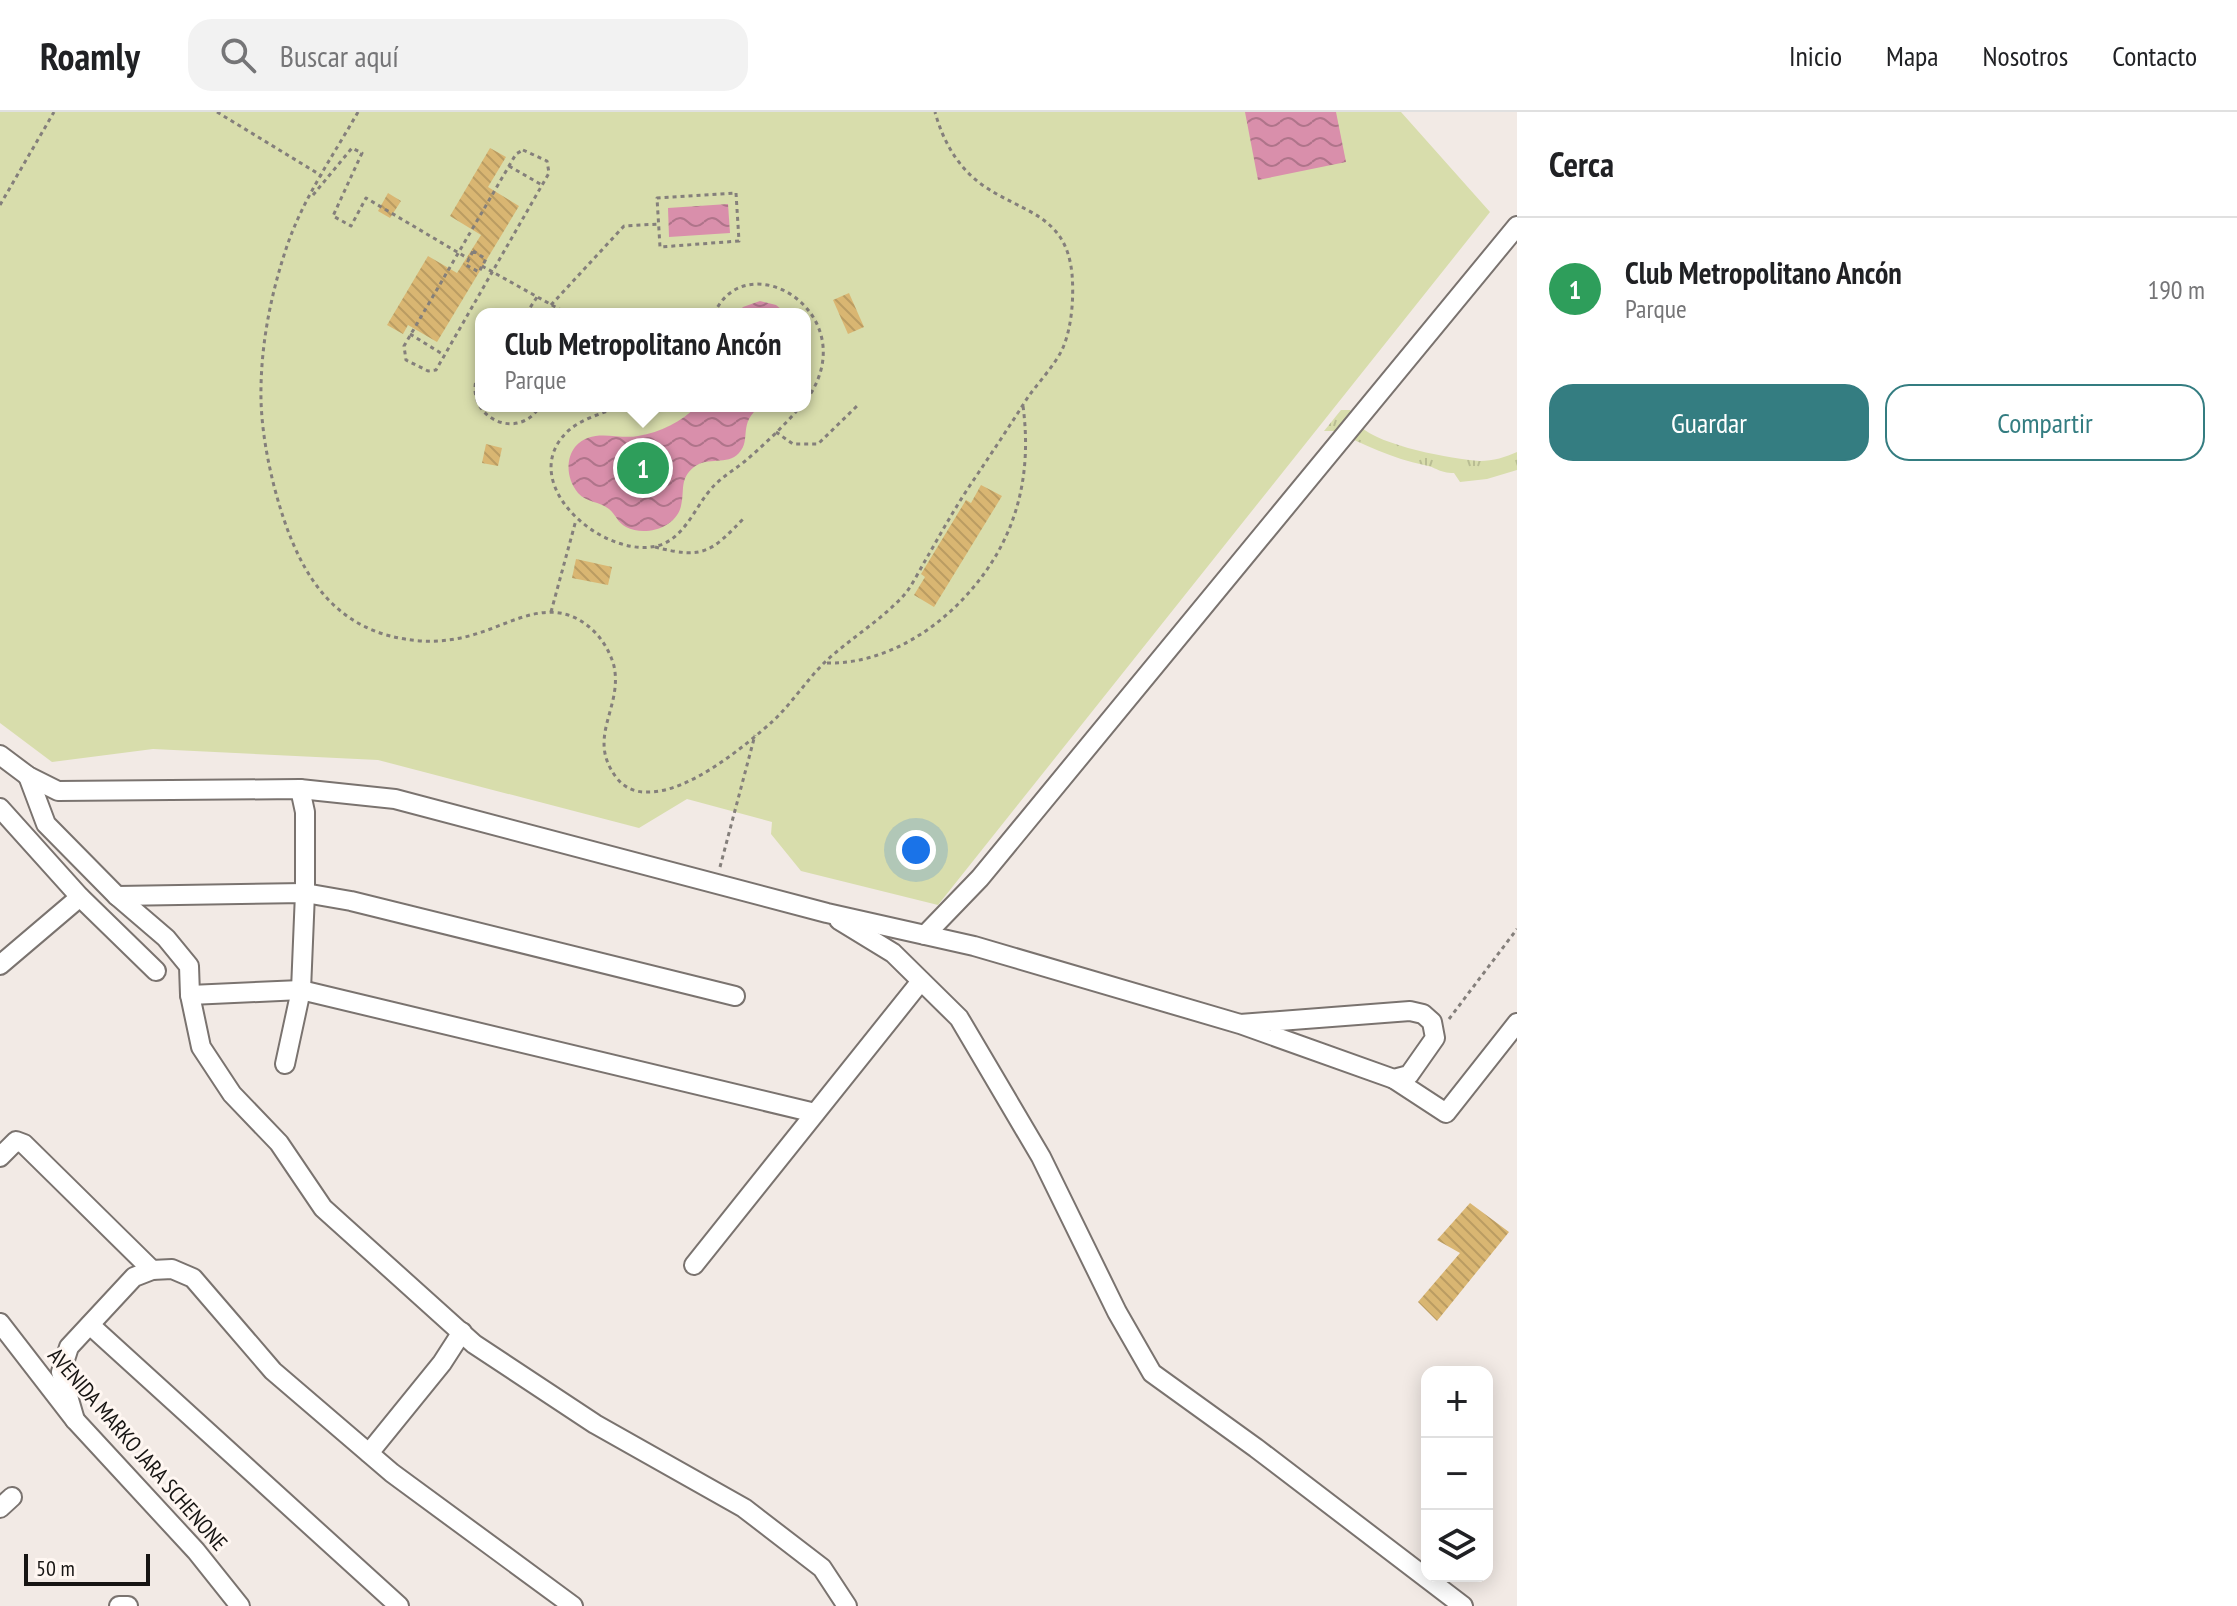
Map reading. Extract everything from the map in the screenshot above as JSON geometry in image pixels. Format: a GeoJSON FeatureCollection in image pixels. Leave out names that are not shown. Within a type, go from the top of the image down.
{"type":"FeatureCollection","features":[{"type":"Feature","properties":{"kind":"street"},"geometry":{"type":"LineString","coordinates":[[925,935],[980,878],[1517,226]]}},
{"type":"Feature","properties":{"kind":"street"},"geometry":{"type":"LineString","coordinates":[[0,755],[28,776],[58,791],[117,793],[300,789],[395,799],[827,913],[989,950],[1240,1024],[1394,1079],[1446,1113],[1517,1023]]}},
{"type":"Feature","properties":{"kind":"street"},"geometry":{"type":"LineString","coordinates":[[28,776],[46,824],[117,896],[166,938],[189,966],[190,995],[201,1047],[232,1094],[279,1143],[323,1208],[474,1344],[595,1424],[744,1508],[822,1568],[847,1606]]}},
{"type":"Feature","properties":{"kind":"street"},"geometry":{"type":"LineString","coordinates":[[285,1064],[301,990],[305,812],[300,789]]}},
{"type":"Feature","properties":{"kind":"street"},"geometry":{"type":"LineString","coordinates":[[0,808],[80,897],[156,971]]}},
{"type":"Feature","properties":{"kind":"street"},"geometry":{"type":"LineString","coordinates":[[117,896],[305,893],[351,901],[735,996]]}},
{"type":"Feature","properties":{"kind":"street"},"geometry":{"type":"LineString","coordinates":[[0,965],[80,897]]}},
{"type":"Feature","properties":{"kind":"street"},"geometry":{"type":"LineString","coordinates":[[827,913],[893,953],[959,1018],[1041,1157],[1117,1312],[1152,1373],[1463,1606]]}},
{"type":"Feature","properties":{"kind":"street"},"geometry":{"type":"LineString","coordinates":[[694,1265],[921,981]]}},
{"type":"Feature","properties":{"kind":"street"},"geometry":{"type":"LineString","coordinates":[[190,995],[301,990],[815,1113]]}},
{"type":"Feature","properties":{"kind":"street"},"geometry":{"type":"LineString","coordinates":[[1240,1024],[1410,1011],[1423,1014],[1432,1022],[1435,1038],[1409,1075],[1394,1079]]}},
{"type":"Feature","properties":{"kind":"street"},"geometry":{"type":"LineString","coordinates":[[0,1157],[16,1141],[24,1144],[152,1270]]}},
{"type":"Feature","properties":{"kind":"street"},"geometry":{"type":"LineString","coordinates":[[75,1420],[61,1372],[69,1347],[134,1277],[152,1270],[172,1269],[193,1278],[273,1371],[369,1453],[573,1606]]}},
{"type":"Feature","properties":{"kind":"street","name":"AVENIDA MARKO JARA SCHENONE"},"geometry":{"type":"LineString","coordinates":[[0,1323],[75,1420],[196,1551],[240,1606]]}},
{"type":"Feature","properties":{"kind":"street"},"geometry":{"type":"LineString","coordinates":[[90,1325],[399,1606]]}},
{"type":"Feature","properties":{"kind":"street"},"geometry":{"type":"LineString","coordinates":[[369,1453],[442,1363],[462,1332]]}},
{"type":"Feature","properties":{"kind":"street"},"geometry":{"type":"LineString","coordinates":[[119,1606],[127,1606]]}},
{"type":"Feature","properties":{"kind":"path"},"geometry":{"type":"LineString","coordinates":[[0,205],[54,112]]}},
{"type":"Feature","properties":{"kind":"path"},"geometry":{"type":"LineString","coordinates":[[217,112],[322,176]]}},
{"type":"Feature","properties":{"kind":"path"},"geometry":{"type":"LineString","coordinates":[[358,112],[293,229],[272,299],[264,350],[261,398],[269,464],[293,548],[307,575],[327,599],[366,627],[393,637],[423,641],[452,640],[483,632],[517,616],[545,611],[568,614],[588,626],[603,641],[614,665],[615,691],[603,734],[603,752],[611,771],[623,786],[642,793],[665,791],[692,779],[755,735],[775,719],[824,663],[906,593],[974,479],[1062,349],[1073,295],[1071,267],[1063,242],[1043,217],[1000,196],[977,181],[962,166],[944,140],[935,112]]}},
{"type":"Feature","properties":{"kind":"path"},"geometry":{"type":"LineString","coordinates":[[307,202],[352,148],[362,153],[333,216],[351,226],[366,198],[469,259]]}},
{"type":"Feature","properties":{"kind":"path"},"geometry":{"type":"LineString","coordinates":[[519,151],[529,151],[549,164],[549,173],[444,355],[433,371],[423,370],[406,360],[404,346],[509,166],[519,151]]}},
{"type":"Feature","properties":{"kind":"path"},"geometry":{"type":"LineString","coordinates":[[509,166],[542,185]]}},
{"type":"Feature","properties":{"kind":"path"},"geometry":{"type":"LineString","coordinates":[[736,193],[739,241],[660,247],[659,224],[657,198],[736,193]]}},
{"type":"Feature","properties":{"kind":"path"},"geometry":{"type":"LineString","coordinates":[[551,305],[624,226],[659,224]]}},
{"type":"Feature","properties":{"kind":"path"},"geometry":{"type":"LineString","coordinates":[[473,251],[486,259],[482,266],[479,272],[466,265],[473,251]]}},
{"type":"Feature","properties":{"kind":"path"},"geometry":{"type":"LineString","coordinates":[[482,266],[557,308]]}},
{"type":"Feature","properties":{"kind":"path"},"geometry":{"type":"LineString","coordinates":[[718,308],[727,294],[747,286],[762,285],[792,293],[808,308]]}},
{"type":"Feature","properties":{"kind":"path"},"geometry":{"type":"LineString","coordinates":[[530,308],[537,297]]}},
{"type":"Feature","properties":{"kind":"path"},"geometry":{"type":"LineString","coordinates":[[811,311],[822,335],[823,354],[816,385],[811,393]]}},
{"type":"Feature","properties":{"kind":"path"},"geometry":{"type":"LineString","coordinates":[[410,334],[444,355]]}},
{"type":"Feature","properties":{"kind":"path"},"geometry":{"type":"LineString","coordinates":[[776,432],[793,444],[818,444],[857,406]]}},
{"type":"Feature","properties":{"kind":"path"},"geometry":{"type":"LineString","coordinates":[[824,663],[848,664],[897,647],[943,617],[969,593],[1003,543],[1014,517],[1024,473],[1026,426],[1023,406]]}},
{"type":"Feature","properties":{"kind":"path"},"geometry":{"type":"LineString","coordinates":[[483,412],[496,421],[518,423],[534,412]]}},
{"type":"Feature","properties":{"kind":"path"},"geometry":{"type":"LineString","coordinates":[[606,412],[577,424],[566,432],[556,446],[553,484],[576,520],[624,544],[705,551],[715,548],[745,517]]}},
{"type":"Feature","properties":{"kind":"path"},"geometry":{"type":"LineString","coordinates":[[651,546],[662,544],[679,533],[722,476],[741,464],[795,412]]}},
{"type":"Feature","properties":{"kind":"path"},"geometry":{"type":"LineString","coordinates":[[551,612],[576,520]]}},
{"type":"Feature","properties":{"kind":"path"},"geometry":{"type":"LineString","coordinates":[[716,884],[755,735]]}},
{"type":"Feature","properties":{"kind":"path"},"geometry":{"type":"LineString","coordinates":[[1435,1038],[1517,929]]}},
{"type":"Feature","properties":{"kind":"green space"},"geometry":{"type":"Polygon","coordinates":[[[0,112],[1401,112],[1490,212],[938,905],[801,871],[771,834],[772,822],[687,799],[639,828],[378,760],[153,749],[52,762],[0,723],[0,112]]]}},
{"type":"Feature","properties":{"kind":"green space"},"geometry":{"type":"Polygon","coordinates":[[[1341,410],[1350,410],[1359,424],[1383,440],[1417,450],[1480,461],[1517,452],[1517,470],[1487,479],[1460,482],[1454,473],[1401,459],[1334,431],[1324,431],[1341,410]]]}},
{"type":"Feature","properties":{"kind":"water"},"geometry":{"type":"Polygon","coordinates":[[[1245,112],[1336,112],[1346,162],[1258,180],[1245,112]]]}},
{"type":"Feature","properties":{"kind":"water"},"geometry":{"type":"Polygon","coordinates":[[[728,204],[730,233],[669,237],[668,208],[728,204]]]}},
{"type":"Feature","properties":{"kind":"water"},"geometry":{"type":"Polygon","coordinates":[[[760,301],[780,308],[742,308],[760,301]]]}},
{"type":"Feature","properties":{"kind":"water"},"geometry":{"type":"Polygon","coordinates":[[[691,412],[754,412],[739,453],[729,459],[699,464],[689,471],[684,480],[678,514],[666,525],[650,531],[626,527],[609,509],[585,499],[574,488],[569,464],[572,452],[582,441],[597,436],[638,436],[677,421],[691,412]]]}},
{"type":"Feature","properties":{"kind":"building"},"geometry":{"type":"Polygon","coordinates":[[[490,148],[506,157],[488,187],[519,206],[437,342],[408,325],[403,334],[387,325],[428,256],[457,273],[481,235],[450,216],[490,148]]]}},
{"type":"Feature","properties":{"kind":"building"},"geometry":{"type":"Polygon","coordinates":[[[388,193],[401,201],[390,218],[378,211],[388,193]]]}},
{"type":"Feature","properties":{"kind":"building"},"geometry":{"type":"Polygon","coordinates":[[[849,293],[864,327],[848,334],[833,300],[849,293]]]}},
{"type":"Feature","properties":{"kind":"building"},"geometry":{"type":"Polygon","coordinates":[[[486,444],[502,448],[498,466],[482,463],[486,444]]]}},
{"type":"Feature","properties":{"kind":"building"},"geometry":{"type":"Polygon","coordinates":[[[981,485],[1002,496],[934,607],[914,595],[925,577],[921,574],[966,500],[971,503],[981,485]]]}},
{"type":"Feature","properties":{"kind":"building"},"geometry":{"type":"Polygon","coordinates":[[[576,559],[612,567],[608,585],[572,578],[576,559]]]}},
{"type":"Feature","properties":{"kind":"building"},"geometry":{"type":"Polygon","coordinates":[[[1470,1203],[1509,1232],[1437,1321],[1418,1302],[1460,1253],[1437,1240],[1470,1203]]]}},
{"type":"Feature","properties":{"kind":"place","name":"Club Metropolitano Ancón"},"geometry":{"type":"Point","coordinates":[643,468]}}]}
